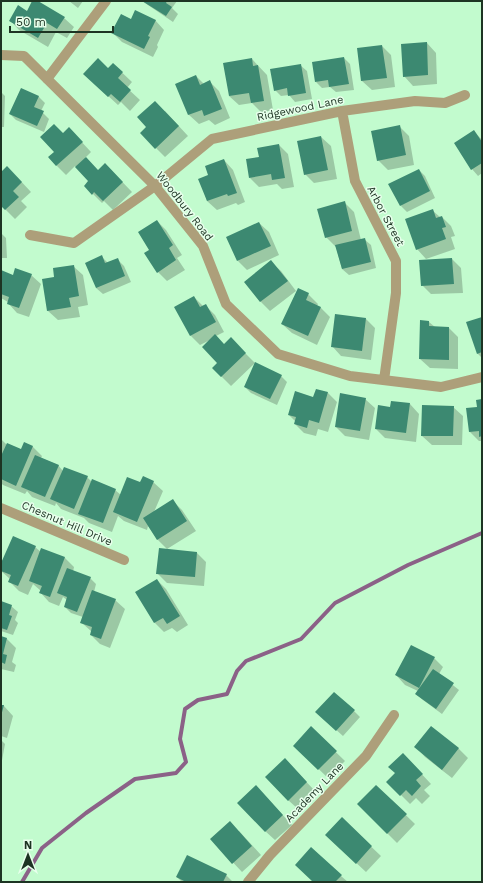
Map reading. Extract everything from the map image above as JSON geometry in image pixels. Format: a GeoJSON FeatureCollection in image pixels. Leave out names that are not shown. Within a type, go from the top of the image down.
{"type":"FeatureCollection","features":[{"type":"Feature","properties":{"kind":"street"},"geometry":{"type":"LineString","coordinates":[[47,79],[106,1]]}},
{"type":"Feature","properties":{"kind":"street","name":"Woodbury Road"},"geometry":{"type":"LineString","coordinates":[[1,55],[24,56],[156,186],[203,246],[226,304],[278,354],[350,376],[441,387],[482,377]]}},
{"type":"Feature","properties":{"kind":"street","name":"Ridgewood Lane"},"geometry":{"type":"LineString","coordinates":[[30,235],[74,243],[156,186],[212,139],[342,112],[415,101],[445,103],[465,95]]}},
{"type":"Feature","properties":{"kind":"street","name":"Arbor Street"},"geometry":{"type":"LineString","coordinates":[[342,112],[355,181],[396,261],[396,293],[384,380]]}},
{"type":"Feature","properties":{"kind":"street","name":"Chesnut Hill Drive"},"geometry":{"type":"LineString","coordinates":[[1,508],[124,560]]}},
{"type":"Feature","properties":{"kind":"street","name":"Academy Lane"},"geometry":{"type":"LineString","coordinates":[[248,882],[270,855],[366,756],[394,715]]}},
{"type":"Feature","properties":{"kind":"building"},"geometry":{"type":"Polygon","coordinates":[[[32,1],[38,1],[65,17],[57,29],[47,23],[38,38],[9,21],[18,5],[27,11],[32,1]]]}},
{"type":"Feature","properties":{"kind":"building"},"geometry":{"type":"Polygon","coordinates":[[[142,1],[167,1],[166,3],[172,7],[166,16],[142,1]]]}},
{"type":"Feature","properties":{"kind":"building"},"geometry":{"type":"Polygon","coordinates":[[[135,10],[156,20],[148,36],[150,37],[144,49],[111,33],[121,14],[131,19],[135,10]]]}},
{"type":"Feature","properties":{"kind":"building"},"geometry":{"type":"Polygon","coordinates":[[[427,42],[428,75],[403,77],[401,44],[427,42]]]}},
{"type":"Feature","properties":{"kind":"building"},"geometry":{"type":"Polygon","coordinates":[[[382,45],[387,78],[361,81],[357,48],[382,45]]]}},
{"type":"Feature","properties":{"kind":"building"},"geometry":{"type":"Polygon","coordinates":[[[344,57],[349,84],[329,87],[328,80],[315,82],[312,62],[344,57]]]}},
{"type":"Feature","properties":{"kind":"building"},"geometry":{"type":"Polygon","coordinates":[[[98,58],[108,68],[113,63],[123,72],[118,78],[131,90],[120,102],[111,94],[108,97],[83,74],[98,58]]]}},
{"type":"Feature","properties":{"kind":"building"},"geometry":{"type":"Polygon","coordinates":[[[252,58],[253,66],[258,65],[264,101],[251,103],[249,93],[229,96],[223,63],[252,58]]]}},
{"type":"Feature","properties":{"kind":"building"},"geometry":{"type":"Polygon","coordinates":[[[301,64],[306,93],[288,96],[287,88],[274,91],[270,69],[301,64]]]}},
{"type":"Feature","properties":{"kind":"building"},"geometry":{"type":"Polygon","coordinates":[[[196,75],[200,85],[210,80],[222,109],[204,116],[202,110],[188,115],[175,84],[196,75]]]}},
{"type":"Feature","properties":{"kind":"building"},"geometry":{"type":"Polygon","coordinates":[[[21,88],[39,96],[34,107],[44,111],[37,126],[9,114],[21,88]]]}},
{"type":"Feature","properties":{"kind":"building"},"geometry":{"type":"Polygon","coordinates":[[[155,101],[179,126],[155,149],[140,133],[146,127],[137,117],[155,101]]]}},
{"type":"Feature","properties":{"kind":"building"},"geometry":{"type":"Polygon","coordinates":[[[54,124],[63,133],[69,127],[83,142],[56,166],[48,157],[54,152],[40,137],[54,124]]]}},
{"type":"Feature","properties":{"kind":"building"},"geometry":{"type":"Polygon","coordinates":[[[400,125],[406,155],[377,161],[371,131],[400,125]]]}},
{"type":"Feature","properties":{"kind":"building"},"geometry":{"type":"Polygon","coordinates":[[[474,130],[482,142],[482,163],[471,170],[454,143],[474,130]]]}},
{"type":"Feature","properties":{"kind":"building"},"geometry":{"type":"Polygon","coordinates":[[[321,136],[328,170],[304,175],[297,141],[321,136]]]}},
{"type":"Feature","properties":{"kind":"building"},"geometry":{"type":"Polygon","coordinates":[[[279,144],[285,178],[272,180],[271,174],[249,178],[246,159],[259,157],[257,148],[279,144]]]}},
{"type":"Feature","properties":{"kind":"building"},"geometry":{"type":"Polygon","coordinates":[[[86,157],[98,170],[105,163],[123,182],[103,201],[94,192],[92,195],[84,186],[88,181],[75,167],[86,157]]]}},
{"type":"Feature","properties":{"kind":"building"},"geometry":{"type":"Polygon","coordinates":[[[224,159],[237,193],[228,196],[227,194],[207,201],[198,179],[208,175],[205,166],[224,159]]]}},
{"type":"Feature","properties":{"kind":"building"},"geometry":{"type":"Polygon","coordinates":[[[7,166],[22,182],[13,191],[19,197],[5,210],[1,206],[1,172],[7,166]]]}},
{"type":"Feature","properties":{"kind":"building"},"geometry":{"type":"Polygon","coordinates":[[[419,169],[430,191],[400,206],[388,184],[419,169]]]}},
{"type":"Feature","properties":{"kind":"building"},"geometry":{"type":"Polygon","coordinates":[[[345,201],[352,231],[325,238],[317,209],[345,201]]]}},
{"type":"Feature","properties":{"kind":"building"},"geometry":{"type":"Polygon","coordinates":[[[433,209],[436,218],[442,216],[446,227],[442,228],[446,239],[416,250],[405,219],[433,209]]]}},
{"type":"Feature","properties":{"kind":"building"},"geometry":{"type":"Polygon","coordinates":[[[157,220],[173,245],[169,248],[176,260],[157,273],[144,253],[149,250],[138,232],[157,220]]]}},
{"type":"Feature","properties":{"kind":"building"},"geometry":{"type":"Polygon","coordinates":[[[259,222],[271,246],[237,261],[226,237],[259,222]]]}},
{"type":"Feature","properties":{"kind":"building"},"geometry":{"type":"Polygon","coordinates":[[[365,238],[371,262],[342,269],[335,245],[365,238]]]}},
{"type":"Feature","properties":{"kind":"building"},"geometry":{"type":"Polygon","coordinates":[[[102,255],[105,263],[118,258],[125,276],[96,288],[85,263],[102,255]]]}},
{"type":"Feature","properties":{"kind":"building"},"geometry":{"type":"Polygon","coordinates":[[[452,258],[454,284],[421,286],[419,260],[452,258]]]}},
{"type":"Feature","properties":{"kind":"building"},"geometry":{"type":"Polygon","coordinates":[[[271,260],[288,281],[260,302],[244,282],[271,260]]]}},
{"type":"Feature","properties":{"kind":"building"},"geometry":{"type":"Polygon","coordinates":[[[74,265],[79,296],[69,298],[71,307],[47,311],[42,279],[54,277],[53,268],[74,265]]]}},
{"type":"Feature","properties":{"kind":"building"},"geometry":{"type":"Polygon","coordinates":[[[15,268],[32,274],[19,308],[7,304],[9,297],[1,294],[1,270],[13,275],[15,268]]]}},
{"type":"Feature","properties":{"kind":"building"},"geometry":{"type":"Polygon","coordinates":[[[298,288],[309,293],[306,300],[321,307],[308,336],[281,324],[298,288]]]}},
{"type":"Feature","properties":{"kind":"building"},"geometry":{"type":"Polygon","coordinates":[[[194,296],[200,307],[206,304],[216,322],[190,336],[174,307],[194,296]]]}},
{"type":"Feature","properties":{"kind":"building"},"geometry":{"type":"Polygon","coordinates":[[[335,314],[366,318],[362,351],[331,347],[335,314]]]}},
{"type":"Feature","properties":{"kind":"building"},"geometry":{"type":"Polygon","coordinates":[[[482,317],[482,352],[477,354],[466,322],[482,317]]]}},
{"type":"Feature","properties":{"kind":"building"},"geometry":{"type":"Polygon","coordinates":[[[420,320],[429,321],[429,326],[449,327],[449,360],[419,359],[420,320]]]}},
{"type":"Feature","properties":{"kind":"building"},"geometry":{"type":"Polygon","coordinates":[[[215,334],[224,344],[231,337],[246,353],[221,377],[212,368],[217,363],[202,347],[215,334]]]}},
{"type":"Feature","properties":{"kind":"building"},"geometry":{"type":"Polygon","coordinates":[[[255,362],[282,375],[270,399],[244,387],[255,362]]]}},
{"type":"Feature","properties":{"kind":"building"},"geometry":{"type":"Polygon","coordinates":[[[316,389],[328,392],[319,423],[309,420],[307,428],[294,424],[296,417],[288,415],[295,391],[313,397],[316,389]]]}},
{"type":"Feature","properties":{"kind":"building"},"geometry":{"type":"Polygon","coordinates":[[[340,393],[366,398],[360,431],[335,427],[340,393]]]}},
{"type":"Feature","properties":{"kind":"building"},"geometry":{"type":"Polygon","coordinates":[[[482,399],[482,436],[479,437],[479,431],[469,432],[466,408],[477,407],[476,400],[482,399]]]}},
{"type":"Feature","properties":{"kind":"building"},"geometry":{"type":"Polygon","coordinates":[[[391,401],[410,403],[406,433],[375,429],[378,405],[390,407],[391,401]]]}},
{"type":"Feature","properties":{"kind":"building"},"geometry":{"type":"Polygon","coordinates":[[[422,405],[454,406],[453,436],[421,436],[422,405]]]}},
{"type":"Feature","properties":{"kind":"building"},"geometry":{"type":"Polygon","coordinates":[[[24,442],[33,446],[16,486],[1,479],[1,456],[7,443],[21,449],[24,442]]]}},
{"type":"Feature","properties":{"kind":"building"},"geometry":{"type":"Polygon","coordinates":[[[35,455],[59,465],[45,497],[21,487],[35,455]]]}},
{"type":"Feature","properties":{"kind":"building"},"geometry":{"type":"Polygon","coordinates":[[[64,467],[88,476],[74,509],[50,499],[64,467]]]}},
{"type":"Feature","properties":{"kind":"building"},"geometry":{"type":"Polygon","coordinates":[[[143,476],[154,481],[137,522],[113,512],[127,477],[140,482],[143,476]]]}},
{"type":"Feature","properties":{"kind":"building"},"geometry":{"type":"Polygon","coordinates":[[[92,479],[116,489],[103,523],[78,514],[92,479]]]}},
{"type":"Feature","properties":{"kind":"building"},"geometry":{"type":"Polygon","coordinates":[[[173,499],[187,521],[157,540],[143,518],[173,499]]]}},
{"type":"Feature","properties":{"kind":"building"},"geometry":{"type":"Polygon","coordinates":[[[13,536],[36,546],[18,586],[8,582],[11,575],[1,571],[1,563],[13,536]]]}},
{"type":"Feature","properties":{"kind":"building"},"geometry":{"type":"Polygon","coordinates":[[[41,548],[65,557],[50,597],[39,593],[42,586],[29,581],[41,548]]]}},
{"type":"Feature","properties":{"kind":"building"},"geometry":{"type":"Polygon","coordinates":[[[159,548],[197,552],[195,577],[156,574],[159,548]]]}},
{"type":"Feature","properties":{"kind":"building"},"geometry":{"type":"Polygon","coordinates":[[[67,568],[91,577],[77,612],[64,607],[67,597],[57,593],[67,568]]]}},
{"type":"Feature","properties":{"kind":"building"},"geometry":{"type":"Polygon","coordinates":[[[157,579],[180,616],[167,624],[163,618],[154,623],[135,592],[157,579]]]}},
{"type":"Feature","properties":{"kind":"building"},"geometry":{"type":"Polygon","coordinates":[[[92,590],[116,599],[101,639],[90,635],[92,627],[80,623],[92,590]]]}},
{"type":"Feature","properties":{"kind":"building"},"geometry":{"type":"Polygon","coordinates":[[[1,601],[12,605],[9,615],[12,616],[7,630],[1,628],[1,601]]]}},
{"type":"Feature","properties":{"kind":"building"},"geometry":{"type":"Polygon","coordinates":[[[1,636],[7,638],[3,654],[7,655],[5,664],[1,662],[1,636]]]}},
{"type":"Feature","properties":{"kind":"building"},"geometry":{"type":"Polygon","coordinates":[[[411,645],[435,657],[419,688],[395,675],[411,645]]]}},
{"type":"Feature","properties":{"kind":"building"},"geometry":{"type":"Polygon","coordinates":[[[433,669],[454,683],[436,709],[415,694],[433,669]]]}},
{"type":"Feature","properties":{"kind":"building"},"geometry":{"type":"Polygon","coordinates":[[[334,692],[355,710],[336,731],[315,712],[334,692]]]}},
{"type":"Feature","properties":{"kind":"building"},"geometry":{"type":"Polygon","coordinates":[[[1,705],[4,705],[1,716],[1,705]]]}},
{"type":"Feature","properties":{"kind":"building"},"geometry":{"type":"Polygon","coordinates":[[[311,726],[337,751],[318,770],[293,746],[311,726]]]}},
{"type":"Feature","properties":{"kind":"building"},"geometry":{"type":"Polygon","coordinates":[[[431,726],[459,748],[442,770],[414,747],[431,726]]]}},
{"type":"Feature","properties":{"kind":"building"},"geometry":{"type":"Polygon","coordinates":[[[403,753],[423,774],[416,780],[421,786],[412,796],[406,790],[400,796],[386,782],[395,773],[388,767],[403,753]]]}},
{"type":"Feature","properties":{"kind":"building"},"geometry":{"type":"Polygon","coordinates":[[[285,758],[307,782],[288,801],[265,777],[285,758]]]}},
{"type":"Feature","properties":{"kind":"building"},"geometry":{"type":"Polygon","coordinates":[[[256,785],[283,815],[265,832],[237,803],[256,785]]]}},
{"type":"Feature","properties":{"kind":"building"},"geometry":{"type":"Polygon","coordinates":[[[376,785],[407,814],[387,834],[357,804],[376,785]]]}},
{"type":"Feature","properties":{"kind":"building"},"geometry":{"type":"Polygon","coordinates":[[[342,817],[372,846],[356,864],[325,835],[342,817]]]}},
{"type":"Feature","properties":{"kind":"building"},"geometry":{"type":"Polygon","coordinates":[[[230,821],[252,846],[232,864],[210,839],[230,821]]]}},
{"type":"Feature","properties":{"kind":"building"},"geometry":{"type":"Polygon","coordinates":[[[311,847],[342,875],[335,882],[313,882],[295,865],[311,847]]]}},
{"type":"Feature","properties":{"kind":"building"},"geometry":{"type":"Polygon","coordinates":[[[187,855],[227,874],[223,882],[186,882],[176,877],[187,855]]]}},
{"type":"Feature","properties":{"kind":"waterway"},"geometry":{"type":"LineString","coordinates":[[22,882],[42,848],[86,813],[135,779],[176,773],[186,762],[180,739],[185,709],[198,700],[227,694],[237,671],[246,661],[301,639],[335,603],[408,565],[482,533]]}}]}
